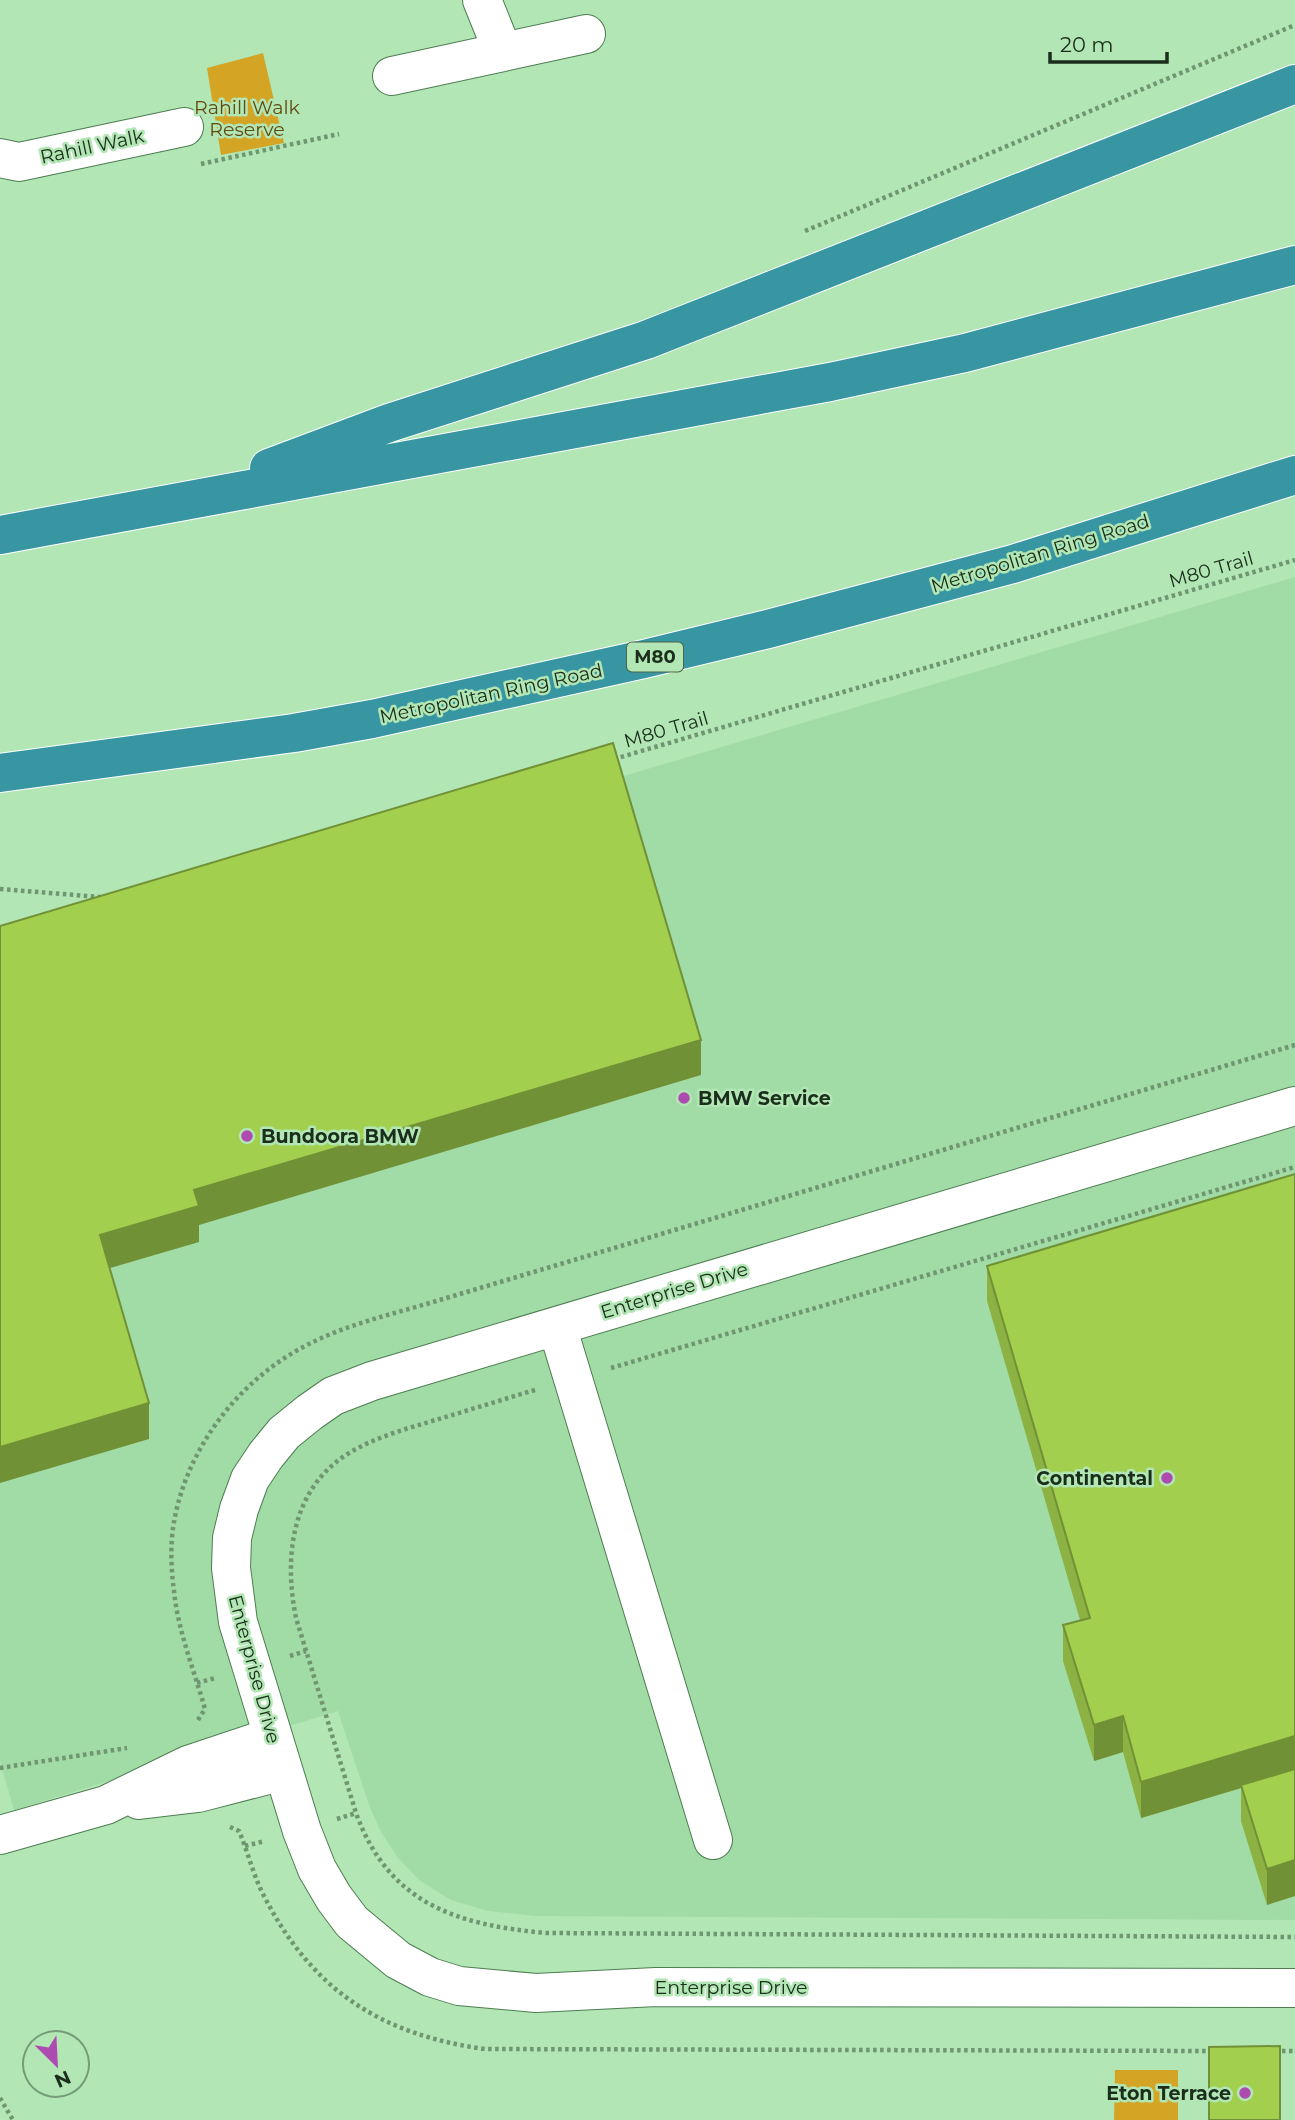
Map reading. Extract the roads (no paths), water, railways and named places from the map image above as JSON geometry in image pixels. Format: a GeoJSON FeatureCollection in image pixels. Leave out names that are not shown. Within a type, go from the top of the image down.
{"type":"FeatureCollection","features":[{"type":"Feature","properties":{"kind":"highway"},"geometry":{"type":"LineString","coordinates":[[172,504],[389,423],[646,340],[1295,84]]}},
{"type":"Feature","properties":{"kind":"highway"},"geometry":{"type":"LineString","coordinates":[[0,535],[844,379],[977,350],[1295,265]]}},
{"type":"Feature","properties":{"kind":"highway","name":"Metropolitan Ring Road"},"geometry":{"type":"LineString","coordinates":[[0,772],[294,733],[372,719],[644,659],[1013,564],[1295,475]]}},
{"type":"Feature","properties":{"kind":"street"},"geometry":{"type":"LineString","coordinates":[[482,0],[503,52]]}},
{"type":"Feature","properties":{"kind":"street"},"geometry":{"type":"LineString","coordinates":[[392,76],[586,34]]}},
{"type":"Feature","properties":{"kind":"street","name":"Rahill Walk"},"geometry":{"type":"LineString","coordinates":[[0,158],[19,162],[184,127]]}},
{"type":"Feature","properties":{"kind":"street","name":"Enterprise Drive"},"geometry":{"type":"LineString","coordinates":[[1295,1105],[677,1288],[372,1381],[333,1396],[284,1433],[250,1479],[232,1538],[230,1568],[238,1622],[302,1831],[317,1870],[352,1922],[398,1960],[430,1977],[459,1986],[536,1993],[656,1987],[1295,1988]]}},
{"type":"Feature","properties":{"kind":"street"},"geometry":{"type":"LineString","coordinates":[[557,1326],[713,1840]]}},
{"type":"Feature","properties":{"kind":"street"},"geometry":{"type":"LineString","coordinates":[[0,1835],[106,1805],[198,1793],[278,1754]]}},
{"type":"Feature","properties":{"kind":"place","name":"BMW Service"},"geometry":{"type":"Point","coordinates":[684,1098]}},
{"type":"Feature","properties":{"kind":"place","name":"Bundoora BMW"},"geometry":{"type":"Point","coordinates":[247,1136]}},
{"type":"Feature","properties":{"kind":"place","name":"Continental"},"geometry":{"type":"Point","coordinates":[1167,1478]}},
{"type":"Feature","properties":{"kind":"place","name":"Eton Terrace"},"geometry":{"type":"Point","coordinates":[1245,2093]}},
{"type":"Feature","properties":{"kind":"park label","name":"Rahill Walk Reserve"},"geometry":{"type":"Point","coordinates":[247,118]}}]}
